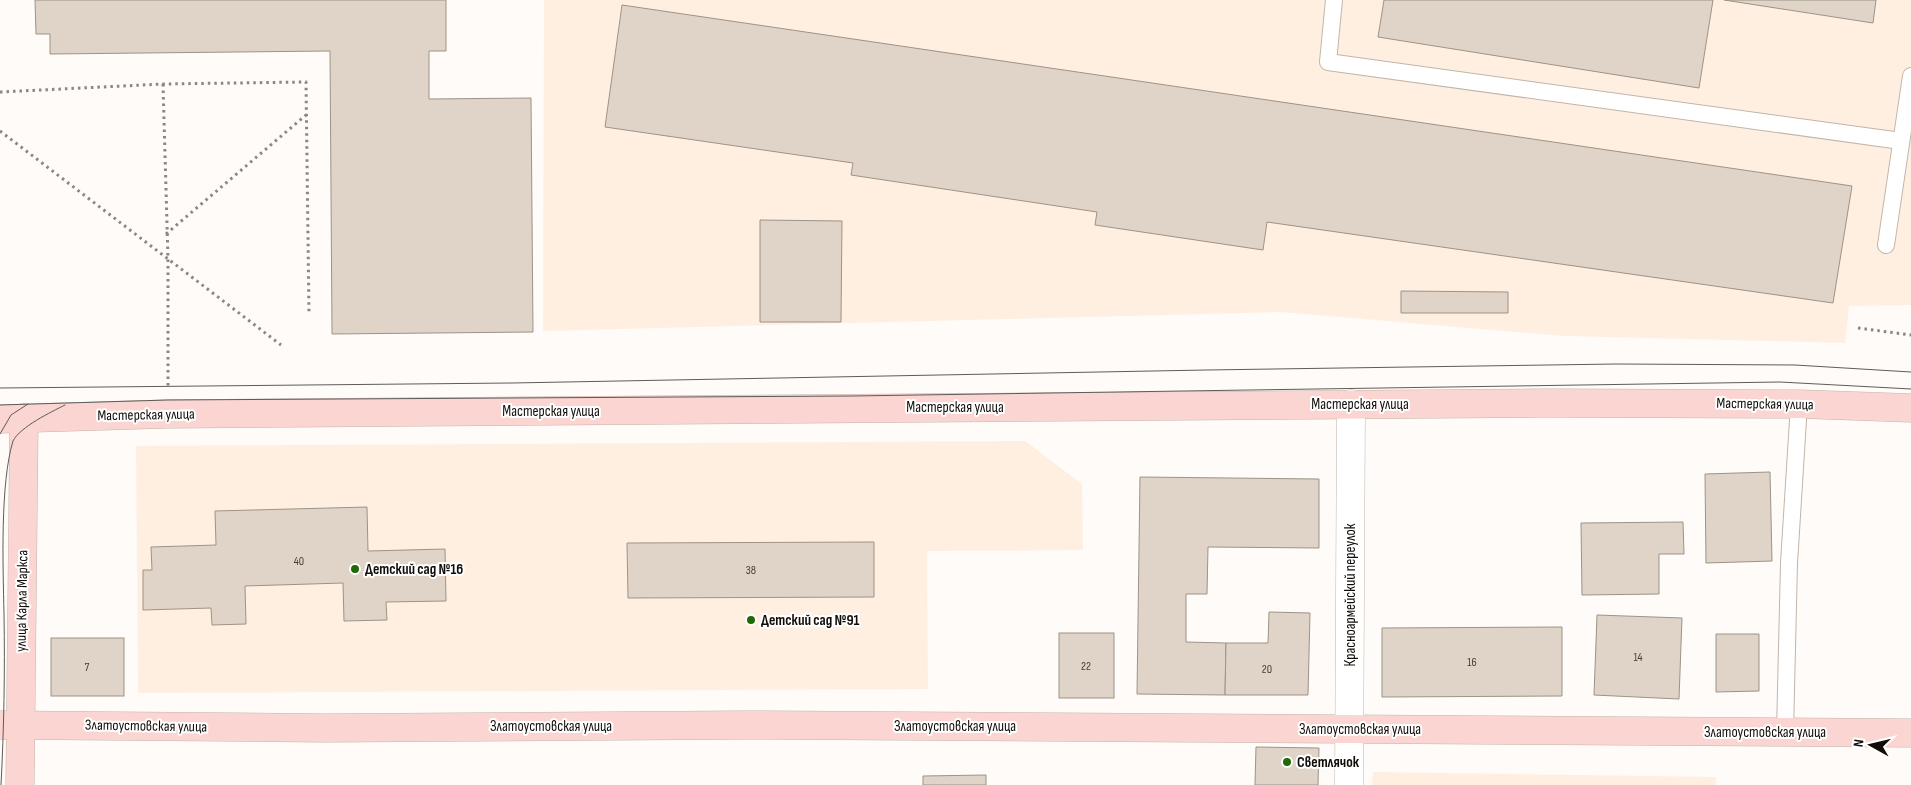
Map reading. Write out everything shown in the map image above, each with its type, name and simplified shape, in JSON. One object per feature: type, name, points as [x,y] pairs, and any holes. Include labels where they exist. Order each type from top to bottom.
[{"type":"main road","name":"Мастерская улица","points":[[12,418],[166,414],[1351,404],[1799,404],[1911,408]]},
{"type":"main road","name":"улица Карла Маркса","points":[[12,418],[11,725],[20,785]]},
{"type":"main road","name":"Златоустовская улица","points":[[11,725],[325,728],[756,725],[1911,733]]},
{"type":"street","name":"Красноармейский переулок","points":[[1348,785],[1350,728],[1351,404]]},
{"type":"lane","points":[[1334,0],[1328,62],[1901,141]]},
{"type":"lane","points":[[1886,244],[1911,76]]},
{"type":"lane","points":[[1785,732],[1789,563],[1799,404]]},
{"type":"path","points":[[0,92],[163,84],[306,82],[309,315]]},
{"type":"path","points":[[163,84],[168,259],[168,400],[166,414]]},
{"type":"path","points":[[166,234],[307,115]]},
{"type":"path","points":[[0,131],[281,345]]},
{"type":"path","points":[[1858,328],[1911,335]]},
{"type":"shaded area","points":[[544,0],[1911,0],[1911,305],[1849,306],[1845,343],[1566,336],[1281,312],[543,331]]},
{"type":"shaded area","points":[[1025,441],[1082,484],[1083,550],[927,551],[928,689],[138,693],[136,446]]},
{"type":"shaded area","points":[[1373,772],[1716,777],[1716,785],[1372,785]]},
{"type":"building","points":[[35,0],[446,0],[446,51],[429,51],[429,99],[531,98],[533,332],[332,334],[330,51],[50,54],[50,34],[36,34]]},
{"type":"building","points":[[1384,0],[1713,0],[1699,88],[1378,37]]},
{"type":"building","points":[[1724,0],[1876,0],[1873,23]]},
{"type":"building","points":[[622,5],[1852,186],[1833,303],[1267,222],[1263,250],[1095,225],[1097,212],[851,175],[853,163],[605,127]]},
{"type":"building","points":[[760,220],[842,221],[841,322],[760,322]]},
{"type":"building","points":[[1401,291],[1508,292],[1508,313],[1401,313]]},
{"type":"building","points":[[1770,472],[1772,561],[1706,563],[1705,474]]},
{"type":"building","points":[[1140,477],[1319,479],[1319,548],[1208,547],[1207,594],[1186,594],[1186,642],[1226,643],[1225,695],[1137,694]]},
{"type":"building","points":[[367,507],[368,551],[445,549],[446,601],[386,602],[387,620],[344,621],[343,583],[245,586],[246,624],[212,625],[211,608],[143,610],[143,570],[152,570],[151,547],[216,545],[215,511]]},
{"type":"building","points":[[1683,522],[1684,554],[1659,554],[1659,594],[1582,595],[1581,523]]},
{"type":"building","points":[[874,542],[874,597],[628,598],[627,543]]},
{"type":"building","points":[[1269,612],[1310,613],[1308,695],[1225,695],[1226,643],[1268,643]]},
{"type":"building","points":[[1597,615],[1682,618],[1679,699],[1594,695]]},
{"type":"building","points":[[1562,627],[1562,696],[1382,697],[1382,628]]},
{"type":"building","points":[[1059,633],[1114,633],[1114,698],[1059,698]]},
{"type":"building","points":[[1716,634],[1759,634],[1759,691],[1716,692]]},
{"type":"building","points":[[51,638],[124,638],[124,696],[51,696]]},
{"type":"building","name":"Светлячок","points":[[1256,747],[1319,748],[1318,785],[1255,785]]},
{"type":"building","points":[[986,775],[986,785],[923,785],[923,776]]},
{"type":"tram line","points":[[0,388],[512,383],[1616,364],[1795,365],[1911,372]]},
{"type":"tram line","points":[[0,405],[168,400],[852,396],[1780,382],[1911,389]]},
{"type":"tram line","points":[[0,434],[11,415],[28,404]]},
{"type":"tram line","points":[[1,785],[4,721],[3,526],[9,459],[13,441],[22,430],[36,420],[65,405]]},
{"type":"place","name":"Детский сад №16","points":[[355,569]]},
{"type":"place","name":"Детский сад №91","points":[[751,620]]},
{"type":"place","name":"Светлячок","points":[[1287,762]]}]
